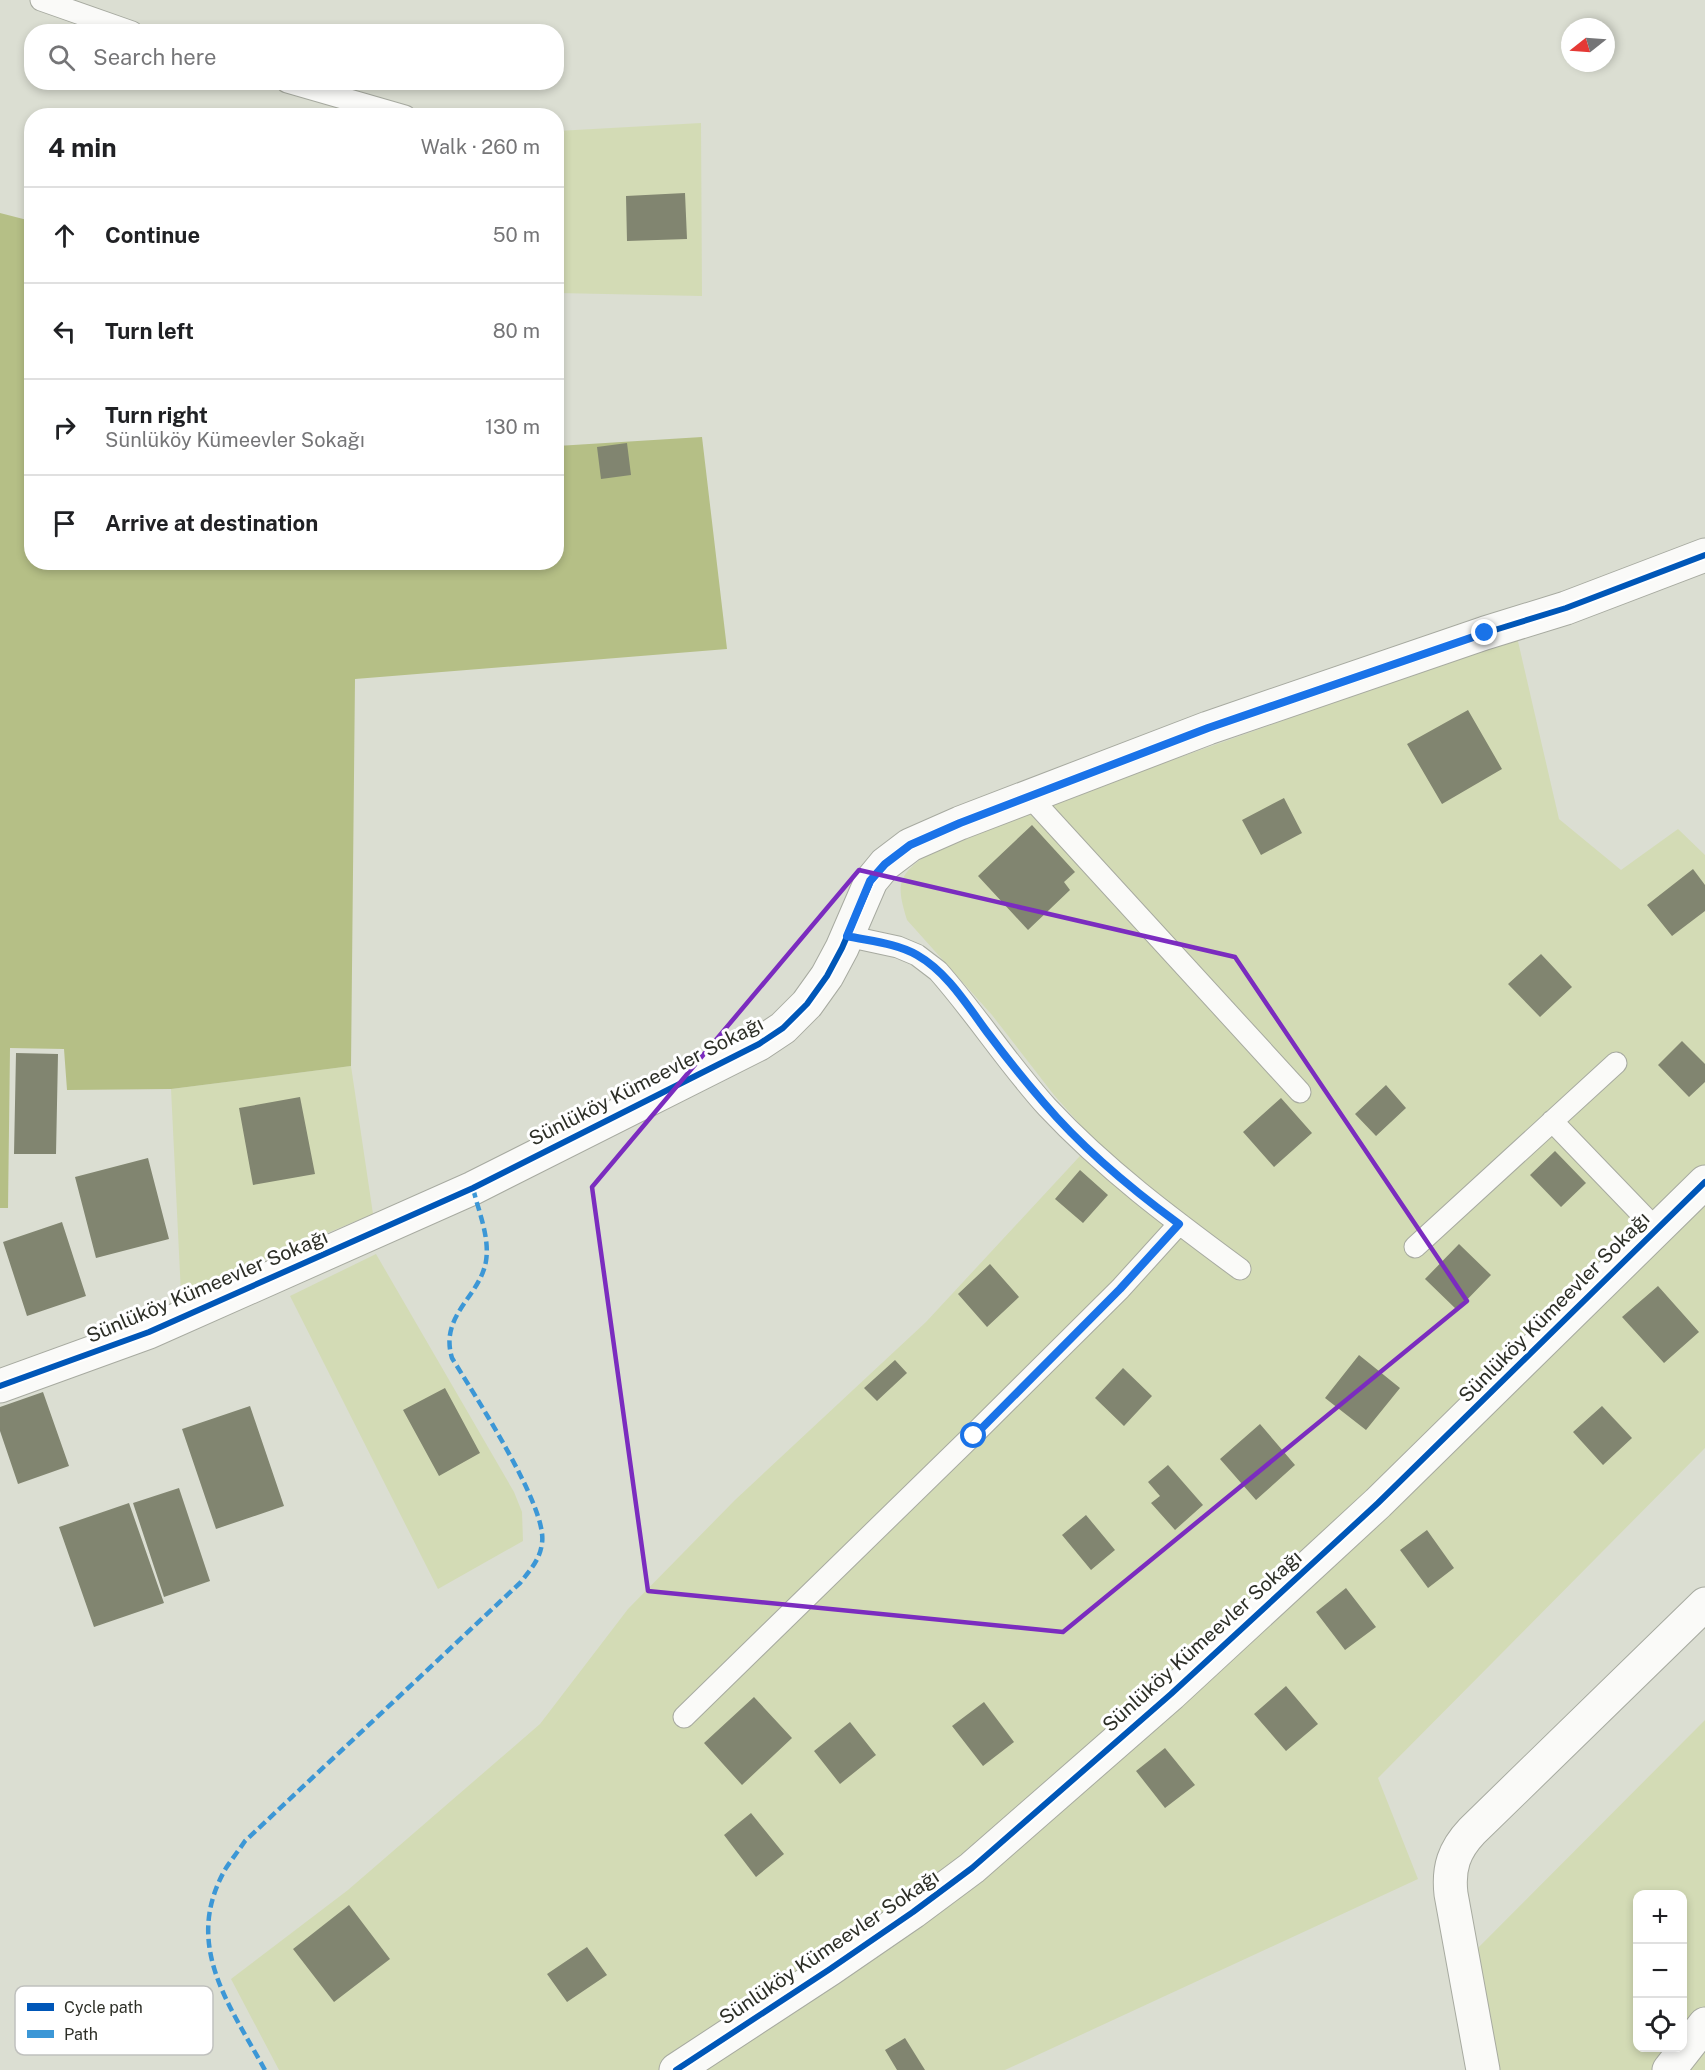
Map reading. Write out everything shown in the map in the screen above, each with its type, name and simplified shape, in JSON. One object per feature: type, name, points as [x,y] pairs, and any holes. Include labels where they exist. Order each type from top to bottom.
[{"type":"street","name":"Sünlüköy Kümeevler Sokağı","points":[[0,1386],[149,1332],[473,1188],[759,1044],[783,1028],[807,1004],[827,976],[870,881],[885,864],[910,845],[1208,728],[1485,633],[1566,608],[1705,555]]},
{"type":"street","name":"Sünlüköy Kümeevler Sokağı","points":[[676,2070],[840,1963],[972,1868],[1171,1694],[1378,1503],[1705,1182]]},
{"type":"street","points":[[1483,2070],[1449,1881],[1454,1855],[1472,1831],[1705,1604]]},
{"type":"street","points":[[1669,2070],[1705,2024]]},
{"type":"lane","points":[[41,0],[109,24]]},
{"type":"lane","points":[[315,90],[377,108]]},
{"type":"lane","points":[[1030,797],[1300,1092]]},
{"type":"lane","points":[[847,936],[898,947],[917,955],[938,971],[961,996],[1045,1105],[1108,1167],[1240,1269]]},
{"type":"lane","points":[[1415,1247],[1616,1063]]},
{"type":"lane","points":[[1552,1121],[1656,1229]]},
{"type":"lane","points":[[684,1718],[974,1436],[1120,1289],[1179,1224]]},
{"type":"highlighted area","points":[[859,870],[1235,957],[1467,1301],[1063,1632],[648,1591],[592,1187]]},
{"type":"green space","points":[[701,123],[702,296],[564,293],[564,131]]},
{"type":"green space","points":[[0,213],[24,219],[24,570],[564,570],[564,446],[702,437],[727,649],[355,679],[351,1066],[171,1089],[67,1090],[64,1049],[10,1048],[8,1208],[0,1208]]},
{"type":"green space","points":[[1517,637],[1559,819],[1621,870],[1678,829],[1705,855],[1705,1448],[1378,1778],[1418,1879],[1005,2070],[279,2070],[231,1979],[348,1890],[540,1724],[628,1609],[735,1500],[926,1322],[1093,1139],[1054,1095],[992,1015],[907,920],[901,884],[915,863],[925,856],[1060,800]]},
{"type":"green space","points":[[351,1066],[373,1214],[181,1294],[171,1089]]},
{"type":"green space","points":[[376,1254],[514,1492],[522,1512],[523,1541],[438,1589],[290,1296]]},
{"type":"green space","points":[[1705,1720],[1705,2070],[1492,2070],[1464,1962]]},
{"type":"building","points":[[685,193],[687,239],[627,241],[626,196]]},
{"type":"building","points":[[627,443],[631,475],[601,479],[597,447]]},
{"type":"building","points":[[1468,710],[1502,769],[1442,804],[1407,744]]},
{"type":"building","points":[[1284,798],[1302,833],[1261,855],[1242,820]]},
{"type":"building","points":[[1032,825],[1075,872],[1064,882],[1070,890],[1028,930],[978,876]]},
{"type":"building","points":[[1693,869],[1705,885],[1705,911],[1672,936],[1647,905]]},
{"type":"building","points":[[1541,954],[1572,987],[1540,1017],[1508,984]]},
{"type":"building","points":[[1682,1041],[1705,1064],[1705,1082],[1689,1097],[1658,1065]]},
{"type":"building","points":[[16,1053],[58,1054],[56,1154],[14,1154]]},
{"type":"building","points":[[1386,1085],[1406,1108],[1376,1136],[1355,1114]]},
{"type":"building","points":[[300,1097],[315,1174],[253,1185],[239,1108]]},
{"type":"building","points":[[1281,1098],[1312,1133],[1274,1167],[1243,1132]]},
{"type":"building","points":[[1555,1151],[1586,1183],[1561,1207],[1530,1175]]},
{"type":"building","points":[[148,1158],[169,1239],[96,1258],[75,1177]]},
{"type":"building","points":[[1080,1170],[1108,1195],[1083,1223],[1055,1199]]},
{"type":"building","points":[[62,1222],[86,1296],[27,1316],[3,1242]]},
{"type":"building","points":[[1459,1244],[1491,1275],[1457,1310],[1425,1279]]},
{"type":"building","points":[[990,1264],[1019,1297],[987,1327],[958,1294]]},
{"type":"building","points":[[1658,1286],[1699,1332],[1664,1363],[1622,1317]]},
{"type":"building","points":[[1359,1355],[1400,1388],[1366,1430],[1325,1398]]},
{"type":"building","points":[[895,1360],[907,1373],[877,1401],[864,1388]]},
{"type":"building","points":[[1123,1368],[1152,1396],[1124,1426],[1095,1398]]},
{"type":"building","points":[[445,1388],[480,1453],[439,1476],[403,1410]]},
{"type":"building","points":[[43,1392],[69,1466],[18,1484],[0,1431],[0,1407]]},
{"type":"building","points":[[250,1406],[284,1506],[216,1529],[182,1429]]},
{"type":"building","points":[[1602,1406],[1632,1438],[1603,1465],[1573,1432]]},
{"type":"building","points":[[1260,1424],[1295,1465],[1256,1500],[1220,1459]]},
{"type":"building","points":[[1168,1465],[1203,1505],[1175,1530],[1151,1503],[1160,1496],[1148,1482]]},
{"type":"building","points":[[179,1488],[210,1581],[164,1597],[133,1503]]},
{"type":"building","points":[[129,1503],[164,1603],[94,1627],[59,1527]]},
{"type":"building","points":[[1086,1515],[1115,1550],[1091,1570],[1062,1535]]},
{"type":"building","points":[[1427,1530],[1454,1568],[1428,1588],[1400,1550]]},
{"type":"building","points":[[1346,1588],[1376,1627],[1345,1650],[1316,1612]]},
{"type":"building","points":[[1286,1686],[1318,1724],[1286,1751],[1254,1714]]},
{"type":"building","points":[[754,1697],[792,1738],[742,1785],[704,1743]]},
{"type":"building","points":[[984,1702],[1014,1742],[983,1766],[952,1726]]},
{"type":"building","points":[[850,1722],[876,1755],[840,1784],[814,1751]]},
{"type":"building","points":[[1165,1748],[1195,1785],[1165,1808],[1136,1771]]},
{"type":"building","points":[[751,1813],[784,1854],[756,1877],[724,1835]]},
{"type":"building","points":[[349,1905],[390,1959],[334,2002],[293,1949]]},
{"type":"building","points":[[587,1947],[607,1975],[567,2002],[547,1974]]},
{"type":"building","points":[[905,2038],[925,2070],[897,2070],[885,2050]]},
{"type":"marked path","points":[[265,2070],[225,1997],[210,1948],[208,1922],[214,1896],[226,1868],[245,1841],[520,1583],[534,1564],[541,1549],[541,1526],[522,1478],[452,1358],[449,1343],[455,1318],[482,1274],[486,1261],[485,1233],[473,1188]]},
{"type":"cycle path","points":[[0,1386],[149,1332],[473,1188],[759,1044],[783,1028],[807,1004],[827,976],[842,948],[871,881],[885,864],[910,845],[960,823],[1208,728],[1485,633],[1566,608],[1705,555]]},
{"type":"cycle path","points":[[676,2070],[830,1969],[972,1868],[1171,1694],[1378,1503],[1705,1182]]},
{"type":"route","points":[[974,1436],[1120,1289],[1179,1224],[1108,1167],[1045,1105],[961,996],[938,971],[917,955],[898,947],[847,936],[870,881],[885,864],[910,845],[960,823],[1208,728],[1485,633]]}]
